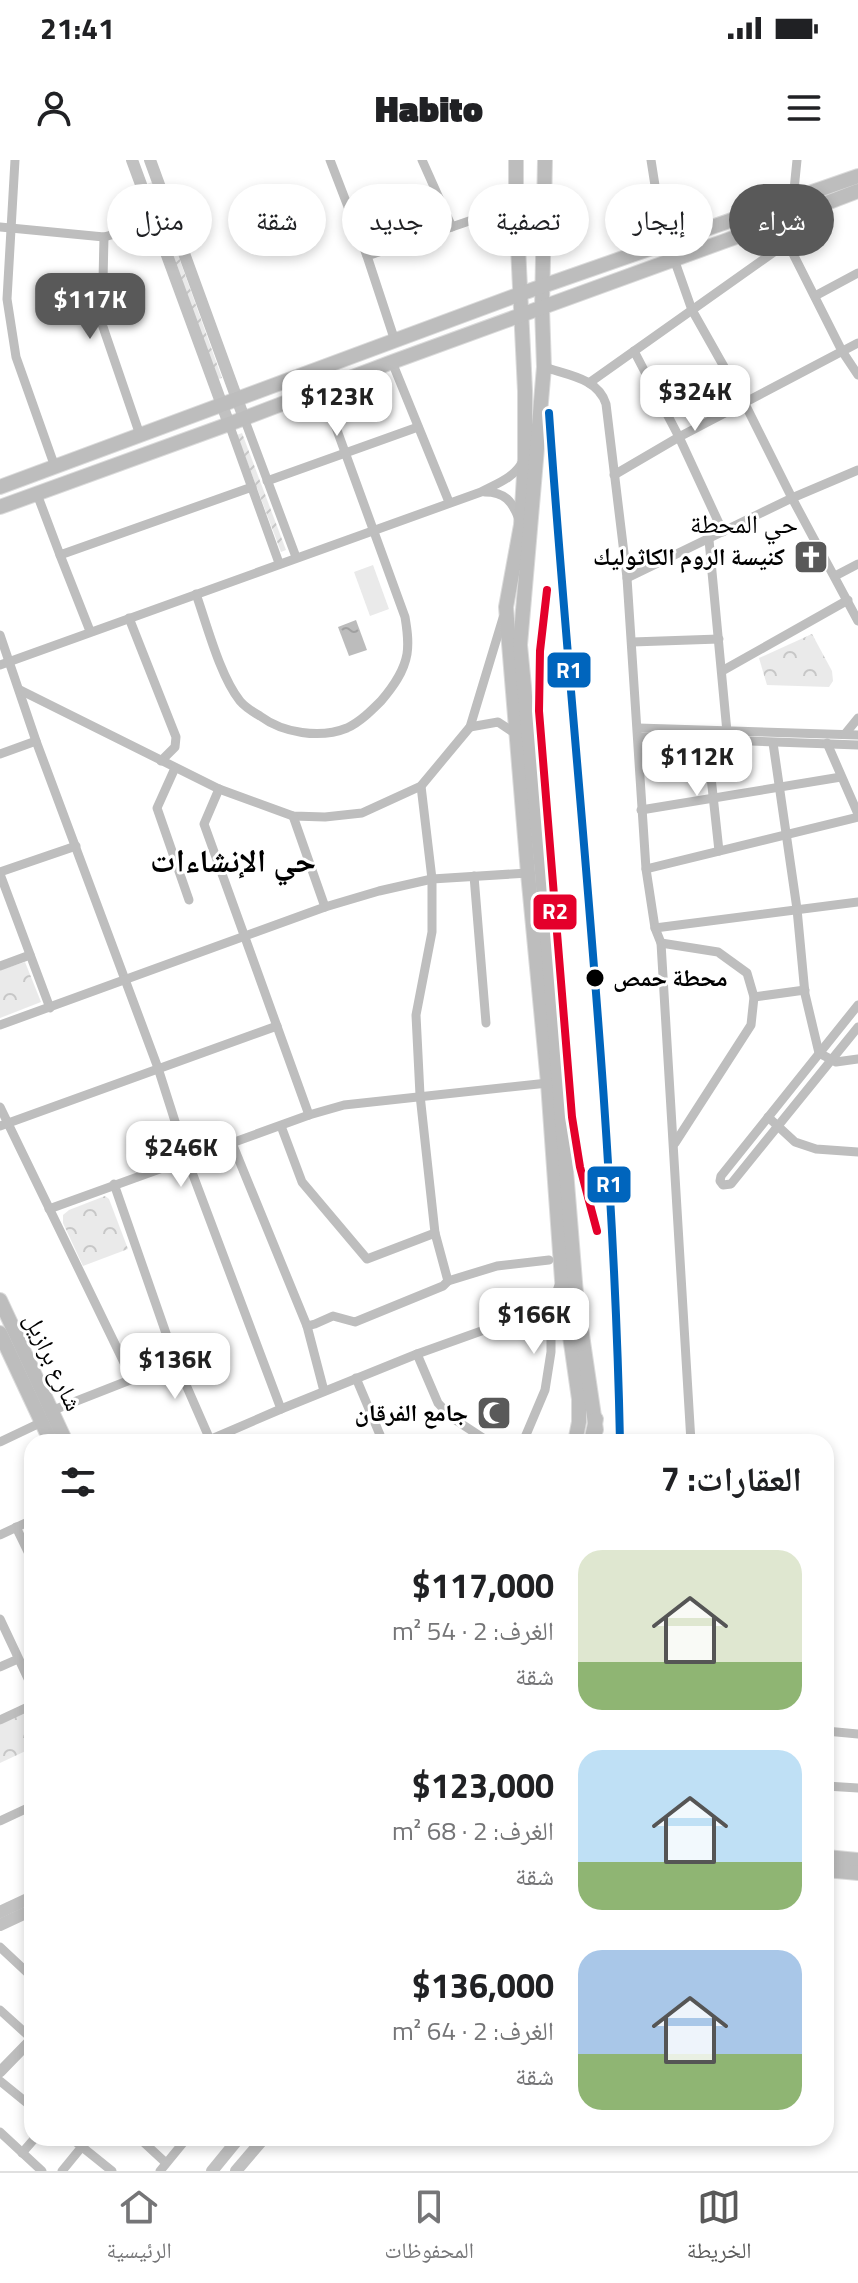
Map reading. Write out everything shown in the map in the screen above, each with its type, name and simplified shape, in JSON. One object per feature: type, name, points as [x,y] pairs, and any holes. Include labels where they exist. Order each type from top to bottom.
[{"type":"main road","points":[[132,160],[140,184]]},
{"type":"main road","points":[[150,160],[236,421]]},
{"type":"main road","points":[[516,160],[516,184]]},
{"type":"main road","points":[[545,160],[544,367],[520,645],[575,1279],[596,1419],[595,1434]]},
{"type":"main road","points":[[834,185],[858,176]]},
{"type":"main road","points":[[834,200],[858,191]]},
{"type":"main road","points":[[0,507],[729,239]]},
{"type":"main road","points":[[168,256],[230,403]]},
{"type":"main road","points":[[518,256],[525,459],[521,525],[506,607],[562,1280],[579,1399],[577,1434]]},
{"type":"main road","points":[[0,487],[627,256]]},
{"type":"main road","name":"شارع برازيل","points":[[0,1300],[47,1416],[50,1434]]},
{"type":"main road","name":"شارع برازيل","points":[[0,1333],[60,1434]]},
{"type":"main road","points":[[834,1858],[858,1860]]},
{"type":"main road","points":[[834,1871],[858,1873]]},
{"type":"main road","points":[[0,1912],[24,1901]]},
{"type":"main road","points":[[0,1925],[24,1914]]},
{"type":"main road","points":[[212,2171],[232,2146]]},
{"type":"main road","points":[[236,2171],[257,2146]]},
{"type":"street","points":[[15,160],[5,228],[7,299],[16,357],[55,467]]},
{"type":"street","points":[[330,160],[342,191]]},
{"type":"street","points":[[422,160],[433,184]]},
{"type":"street","points":[[651,160],[655,184]]},
{"type":"street","points":[[795,184],[797,160]]},
{"type":"street","points":[[452,227],[468,222]]},
{"type":"street","points":[[5,228],[107,236]]},
{"type":"street","points":[[104,237],[102,324],[140,435]]},
{"type":"street","points":[[367,256],[395,341]]},
{"type":"street","points":[[589,383],[768,256]]},
{"type":"street","points":[[795,256],[843,352],[858,375]]},
{"type":"street","points":[[674,259],[692,310],[745,404],[858,621]]},
{"type":"street","points":[[815,296],[858,273]]},
{"type":"street","points":[[614,475],[679,437],[858,344]]},
{"type":"street","points":[[634,351],[679,437],[723,532]]},
{"type":"street","points":[[392,362],[449,502]]},
{"type":"street","points":[[544,367],[589,383],[603,396],[606,404],[627,578],[646,869],[655,928],[661,943],[691,1434]]},
{"type":"street","points":[[196,594],[227,679],[241,703],[268,723],[286,730],[329,732],[347,728],[362,718],[391,689],[402,672],[407,654],[405,617],[322,389]]},
{"type":"street","points":[[236,421],[267,481],[296,557]]},
{"type":"street","points":[[236,421],[252,487],[279,563]]},
{"type":"street","points":[[267,481],[418,427]]},
{"type":"street","points":[[5,663],[481,492],[518,471],[525,459]]},
{"type":"street","points":[[627,578],[792,498],[858,470]]},
{"type":"street","points":[[60,555],[252,487]]},
{"type":"street","points":[[481,492],[505,496],[514,504],[521,525]]},
{"type":"street","points":[[37,494],[90,631]]},
{"type":"street","points":[[709,540],[727,732]]},
{"type":"street","points":[[835,576],[858,564]]},
{"type":"street","points":[[722,671],[848,600]]},
{"type":"street","points":[[20,690],[219,789],[293,816],[362,813],[421,786],[470,727],[506,607]]},
{"type":"street","points":[[129,618],[176,737],[175,747],[161,761]]},
{"type":"street","points":[[0,635],[5,663],[20,690],[36,741],[158,1068],[187,1159],[281,1409]]},
{"type":"street","points":[[632,642],[719,639]]},
{"type":"street","points":[[845,734],[858,718]]},
{"type":"street","points":[[470,727],[498,722],[516,734]]},
{"type":"street","points":[[638,732],[858,735]]},
{"type":"street","points":[[638,732],[707,740],[858,745]]},
{"type":"street","points":[[707,740],[719,851]]},
{"type":"street","points":[[0,754],[36,741]]},
{"type":"street","points":[[773,743],[797,909],[805,990],[819,1053],[836,1062],[858,1059]]},
{"type":"street","points":[[646,869],[787,836],[858,815],[827,743]]},
{"type":"street","points":[[175,768],[157,808],[189,900]]},
{"type":"street","points":[[641,810],[841,777]]},
{"type":"street","points":[[421,786],[432,879],[432,932],[416,1015],[420,1095],[435,1233],[448,1281]]},
{"type":"street","points":[[219,789],[204,824],[309,1115]]},
{"type":"street","points":[[293,816],[325,907]]},
{"type":"street","points":[[50,1008],[0,873],[76,846]]},
{"type":"street","points":[[0,1025],[325,907],[379,891],[432,879],[528,873]]},
{"type":"street","points":[[474,876],[486,1023]]},
{"type":"street","points":[[655,928],[858,902]]},
{"type":"street","points":[[661,943],[718,952],[747,973],[754,997],[751,1025],[675,1143]]},
{"type":"street","points":[[0,966],[30,955]]},
{"type":"street","points":[[754,997],[805,990]]},
{"type":"street","points":[[858,1005],[721,1176],[723,1185],[731,1184],[858,1027]]},
{"type":"street","points":[[4,1125],[277,1026]]},
{"type":"street","points":[[49,1209],[344,1105],[548,1083]]},
{"type":"street","points":[[0,1107],[4,1125],[132,1379]]},
{"type":"street","points":[[768,1117],[795,1142],[858,1152]]},
{"type":"street","points":[[281,1126],[302,1182],[367,1259],[435,1233]]},
{"type":"street","points":[[232,1143],[307,1326],[324,1391]]},
{"type":"street","points":[[114,1184],[176,1362],[206,1434]]},
{"type":"street","points":[[307,1326],[333,1316],[355,1322],[435,1290],[448,1281],[497,1266],[549,1260]]},
{"type":"street","points":[[526,1434],[545,1390],[551,1352],[551,1306],[562,1280]]},
{"type":"street","points":[[225,1434],[417,1354],[551,1306]]},
{"type":"street","points":[[417,1354],[438,1403],[451,1417],[477,1434]]},
{"type":"street","points":[[0,1442],[47,1416],[176,1362]]},
{"type":"street","points":[[356,1378],[379,1434]]},
{"type":"street","points":[[0,1535],[24,1524]]},
{"type":"street","points":[[16,1527],[24,1544]]},
{"type":"street","points":[[0,1619],[24,1671]]},
{"type":"street","points":[[0,1667],[18,1659]]},
{"type":"street","points":[[0,1720],[24,1709]]},
{"type":"street","points":[[834,1732],[858,1734]]},
{"type":"street","points":[[834,1786],[858,1788]]},
{"type":"street","points":[[0,1821],[24,1810]]},
{"type":"street","points":[[0,1947],[24,1970]]},
{"type":"street","points":[[0,2010],[24,2032]]},
{"type":"street","points":[[0,2072],[24,2047]]},
{"type":"street","points":[[0,2081],[24,2100]]},
{"type":"street","points":[[0,2132],[42,2171]]},
{"type":"street","points":[[22,2153],[28,2146]]},
{"type":"street","points":[[62,2171],[82,2146]]},
{"type":"street","points":[[89,2146],[112,2171]]},
{"type":"street","points":[[146,2146],[163,2167],[180,2146]]},
{"type":"green space","points":[[173,256],[178,256],[222,378],[217,379]]},
{"type":"green space","points":[[242,433],[286,550],[281,552],[237,435]]},
{"type":"green space","points":[[373,565],[389,609],[370,616],[354,572]]},
{"type":"green space","points":[[812,634],[832,671],[833,681],[829,687],[767,685],[759,658]]},
{"type":"green space","points":[[25,962],[41,1002],[0,1018],[0,970]]},
{"type":"green space","points":[[105,1196],[109,1199],[128,1249],[83,1266],[63,1223],[63,1215]]},
{"type":"green space","points":[[24,1712],[24,1752],[0,1763],[0,1724]]},
{"type":"water","points":[[356,620],[367,650],[349,656],[338,627]]},
{"type":"transit line","name":"R1","points":[[549,413],[601,1056],[620,1434]]},
{"type":"transit line","name":"R2","points":[[547,590],[540,651],[539,711],[572,1117],[580,1167],[597,1231]]},
{"type":"place","name":"كنيسة الروم الكاثوليك","points":[[811,557]]},
{"type":"place","name":"محطة حمص","points":[[595,978]]},
{"type":"place","name":"جامع الفرقان","points":[[494,1413]]},
{"type":"district","name":"حي المحطة","points":[[744,524]]},
{"type":"district","name":"حي الإنشاءات","points":[[233,861]]}]
